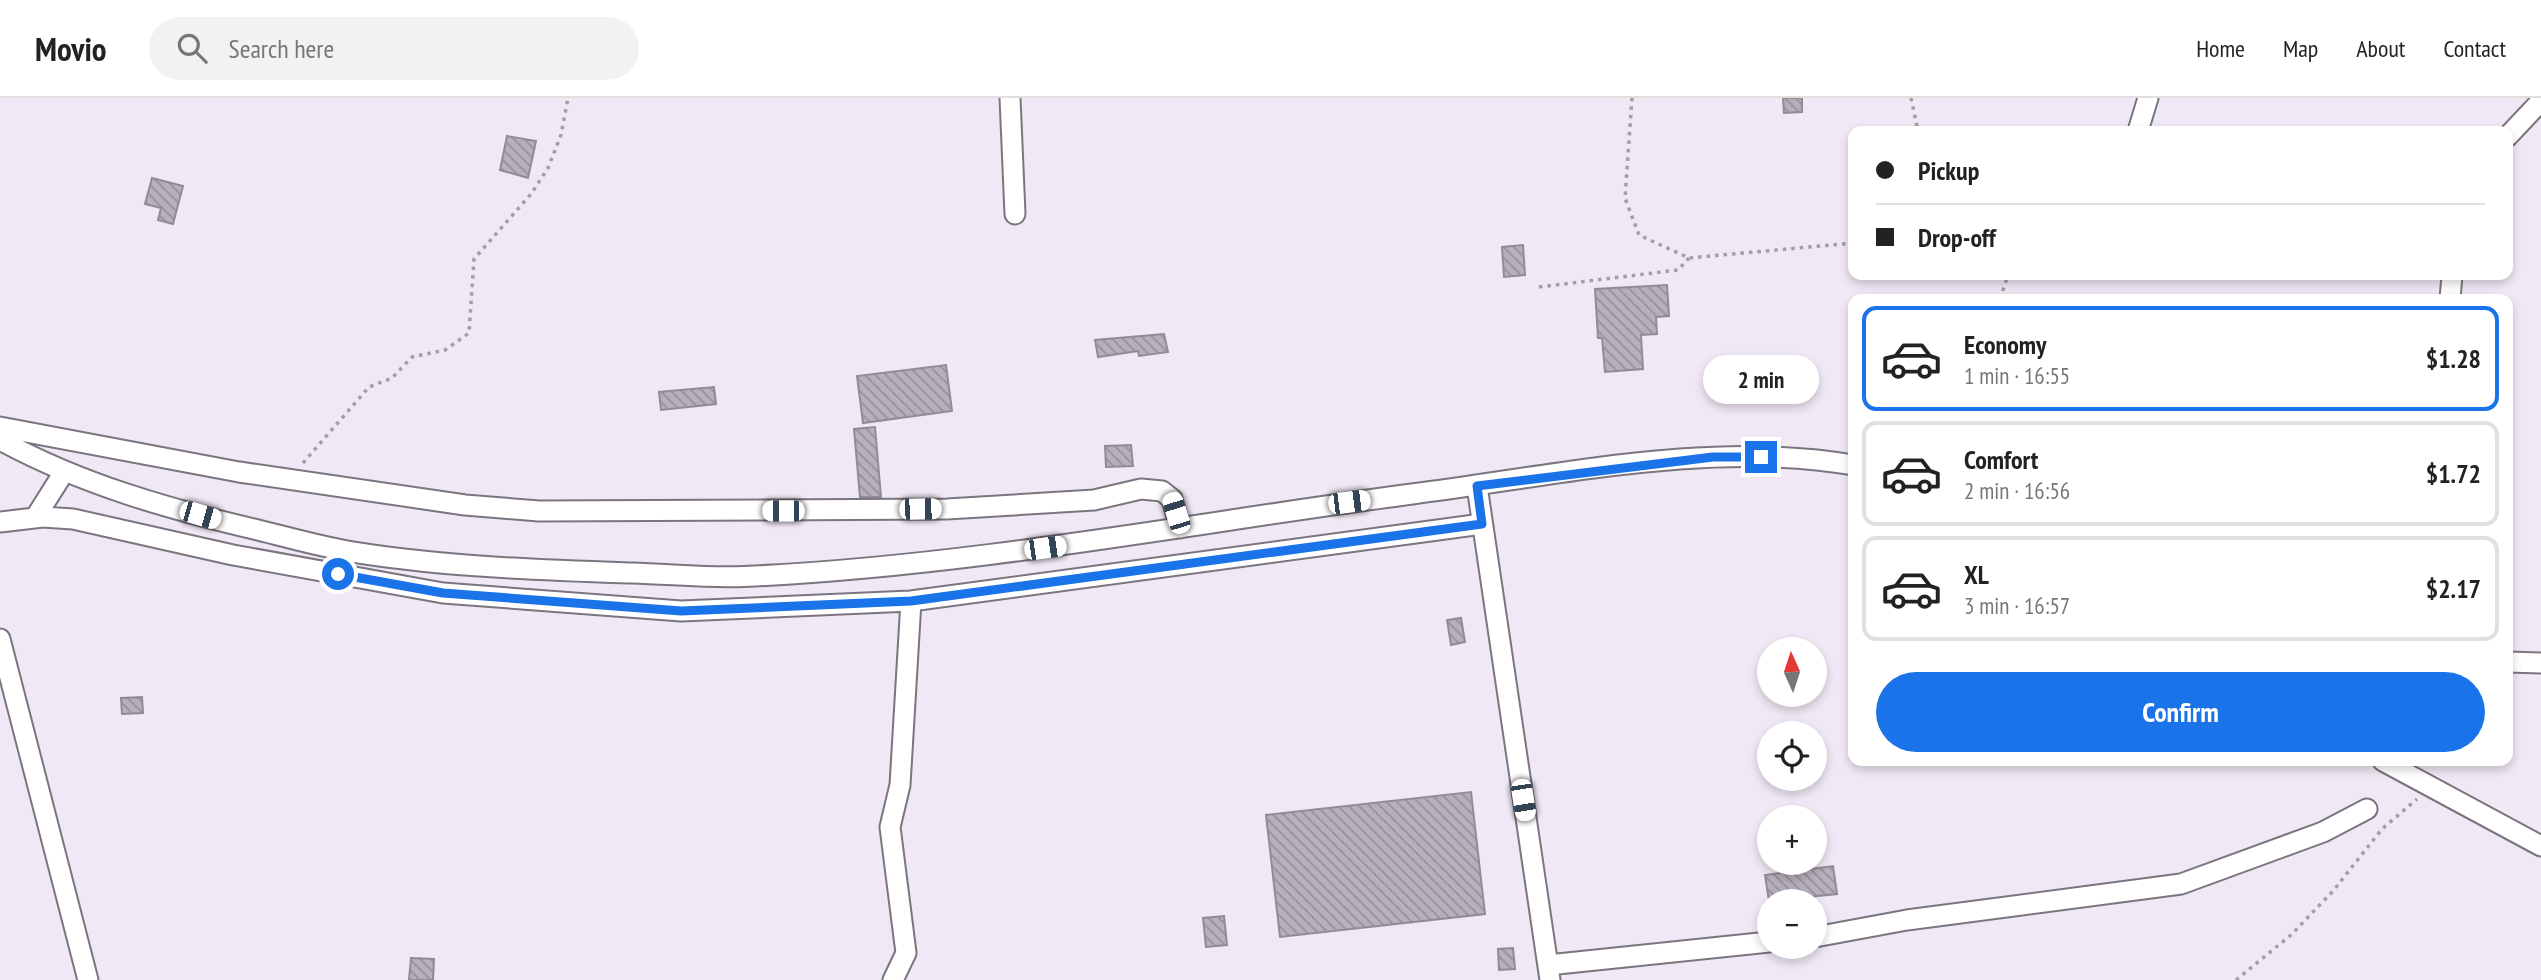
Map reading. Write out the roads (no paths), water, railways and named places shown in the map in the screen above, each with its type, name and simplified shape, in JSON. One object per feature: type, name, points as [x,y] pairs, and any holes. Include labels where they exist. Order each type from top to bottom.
[{"type":"street","points":[[1010,98],[1015,214]]},
{"type":"street","points":[[2140,126],[2148,98]]},
{"type":"street","points":[[2513,131],[2541,101]]},
{"type":"street","points":[[0,427],[392,497],[539,511],[947,509],[1094,500],[1141,489],[1163,491],[1172,499],[1180,528]]},
{"type":"street","points":[[0,440],[64,472],[222,522],[358,553],[532,570],[752,577],[974,558],[1246,516],[1713,457],[1810,457],[1848,464]]},
{"type":"street","points":[[35,518],[64,472]]},
{"type":"street","points":[[1477,486],[1549,973],[1757,944]]},
{"type":"street","points":[[0,522],[35,518],[72,519],[233,555],[443,593],[681,611],[911,601],[1482,524]]},
{"type":"street","points":[[909,980],[891,827],[900,785],[911,601]]},
{"type":"street","points":[[0,639],[88,980]]},
{"type":"street","points":[[2513,662],[2541,663]]},
{"type":"street","points":[[2392,766],[2541,846]]},
{"type":"street","points":[[1827,935],[1908,920],[2181,884],[2323,832],[2367,808]]},
{"type":"street","points":[[892,980],[906,953]]}]
